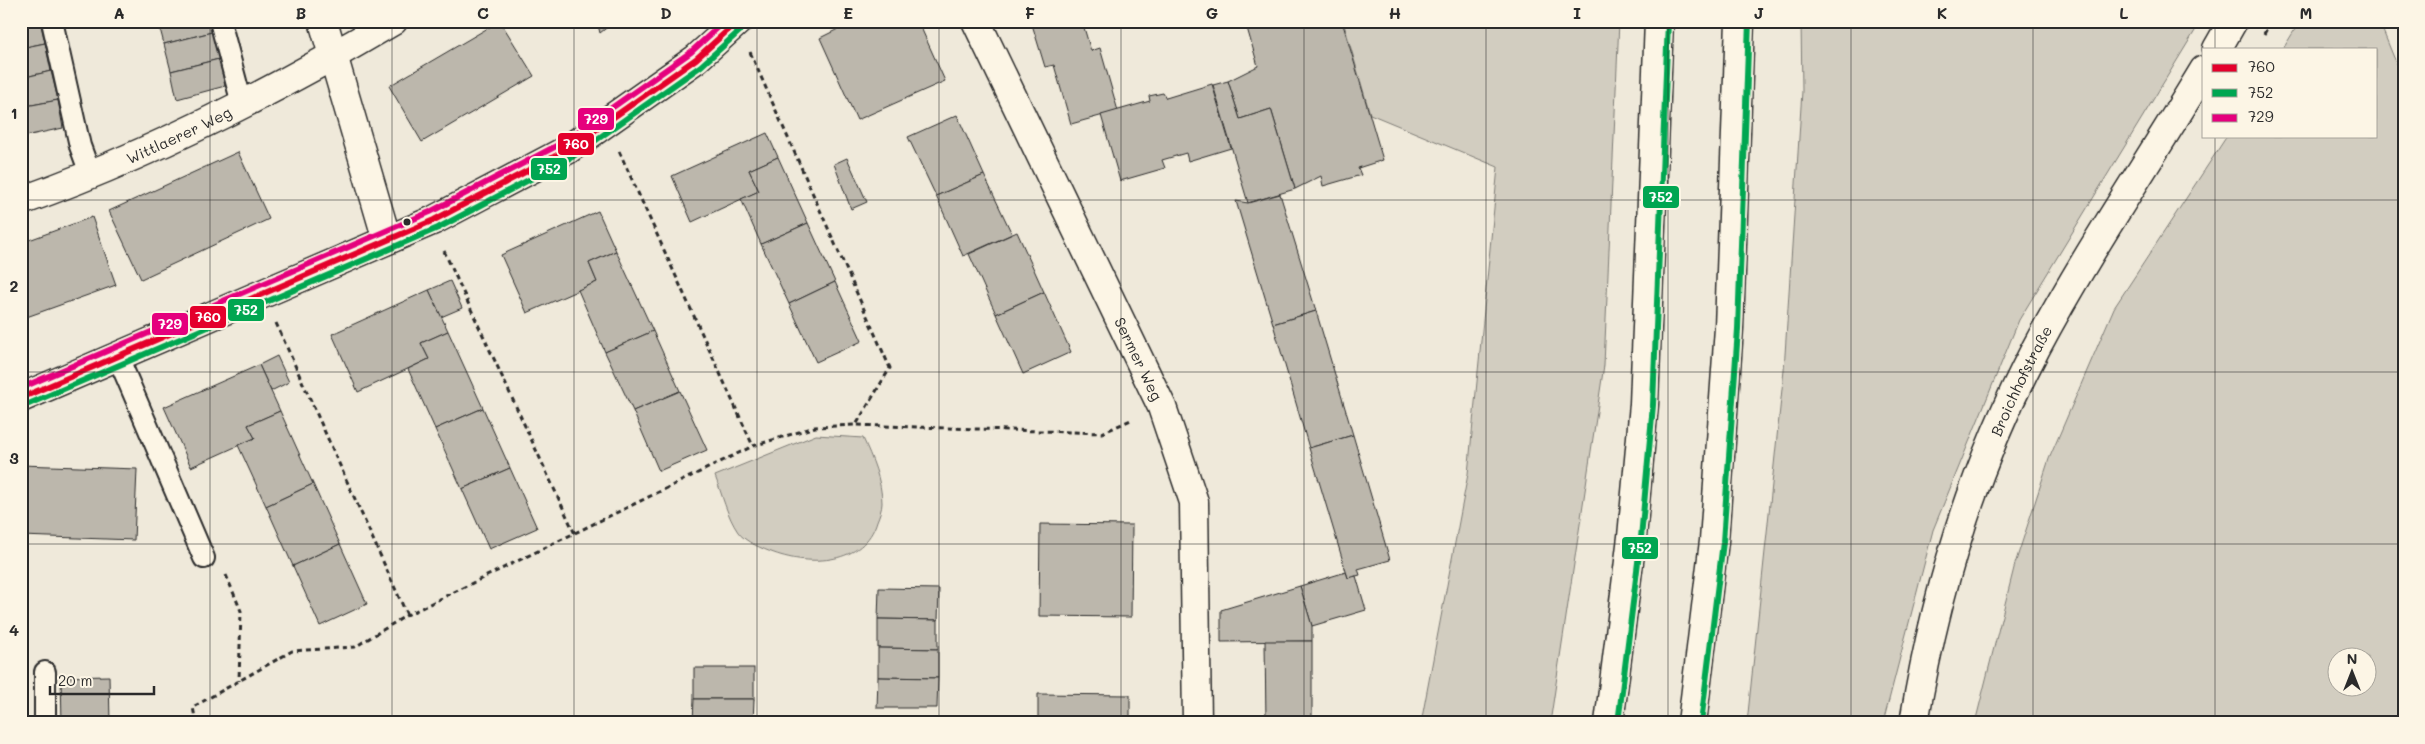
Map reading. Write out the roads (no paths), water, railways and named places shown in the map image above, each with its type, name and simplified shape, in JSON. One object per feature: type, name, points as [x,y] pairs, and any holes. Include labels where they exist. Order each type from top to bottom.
[{"type":"main road","points":[[323,21],[387,240]]},
{"type":"main road","name":"Wittlaerer Weg","points":[[21,201],[91,176],[242,104],[332,57],[393,21]]},
{"type":"main road","name":"Sermer Weg","points":[[976,21],[1162,407],[1194,502],[1197,723]]},
{"type":"main road","points":[[1609,723],[1632,537],[1644,404],[1659,21]]},
{"type":"main road","points":[[1692,723],[1714,542],[1729,338],[1740,21]]},
{"type":"main road","points":[[2217,48],[2233,21]]},
{"type":"main road","points":[[21,398],[117,355],[264,295],[430,221],[567,150],[696,59],[738,22]]},
{"type":"main road","name":"Broichhofstraße","points":[[1914,723],[1920,685],[1947,574],[1981,468],[2041,340],[2099,238],[2202,73]]},
{"type":"lane","points":[[52,21],[80,146],[91,176]]},
{"type":"lane","points":[[220,21],[242,104]]},
{"type":"lane","points":[[117,355],[204,558]]},
{"type":"lane","points":[[44,672],[45,723]]}]
